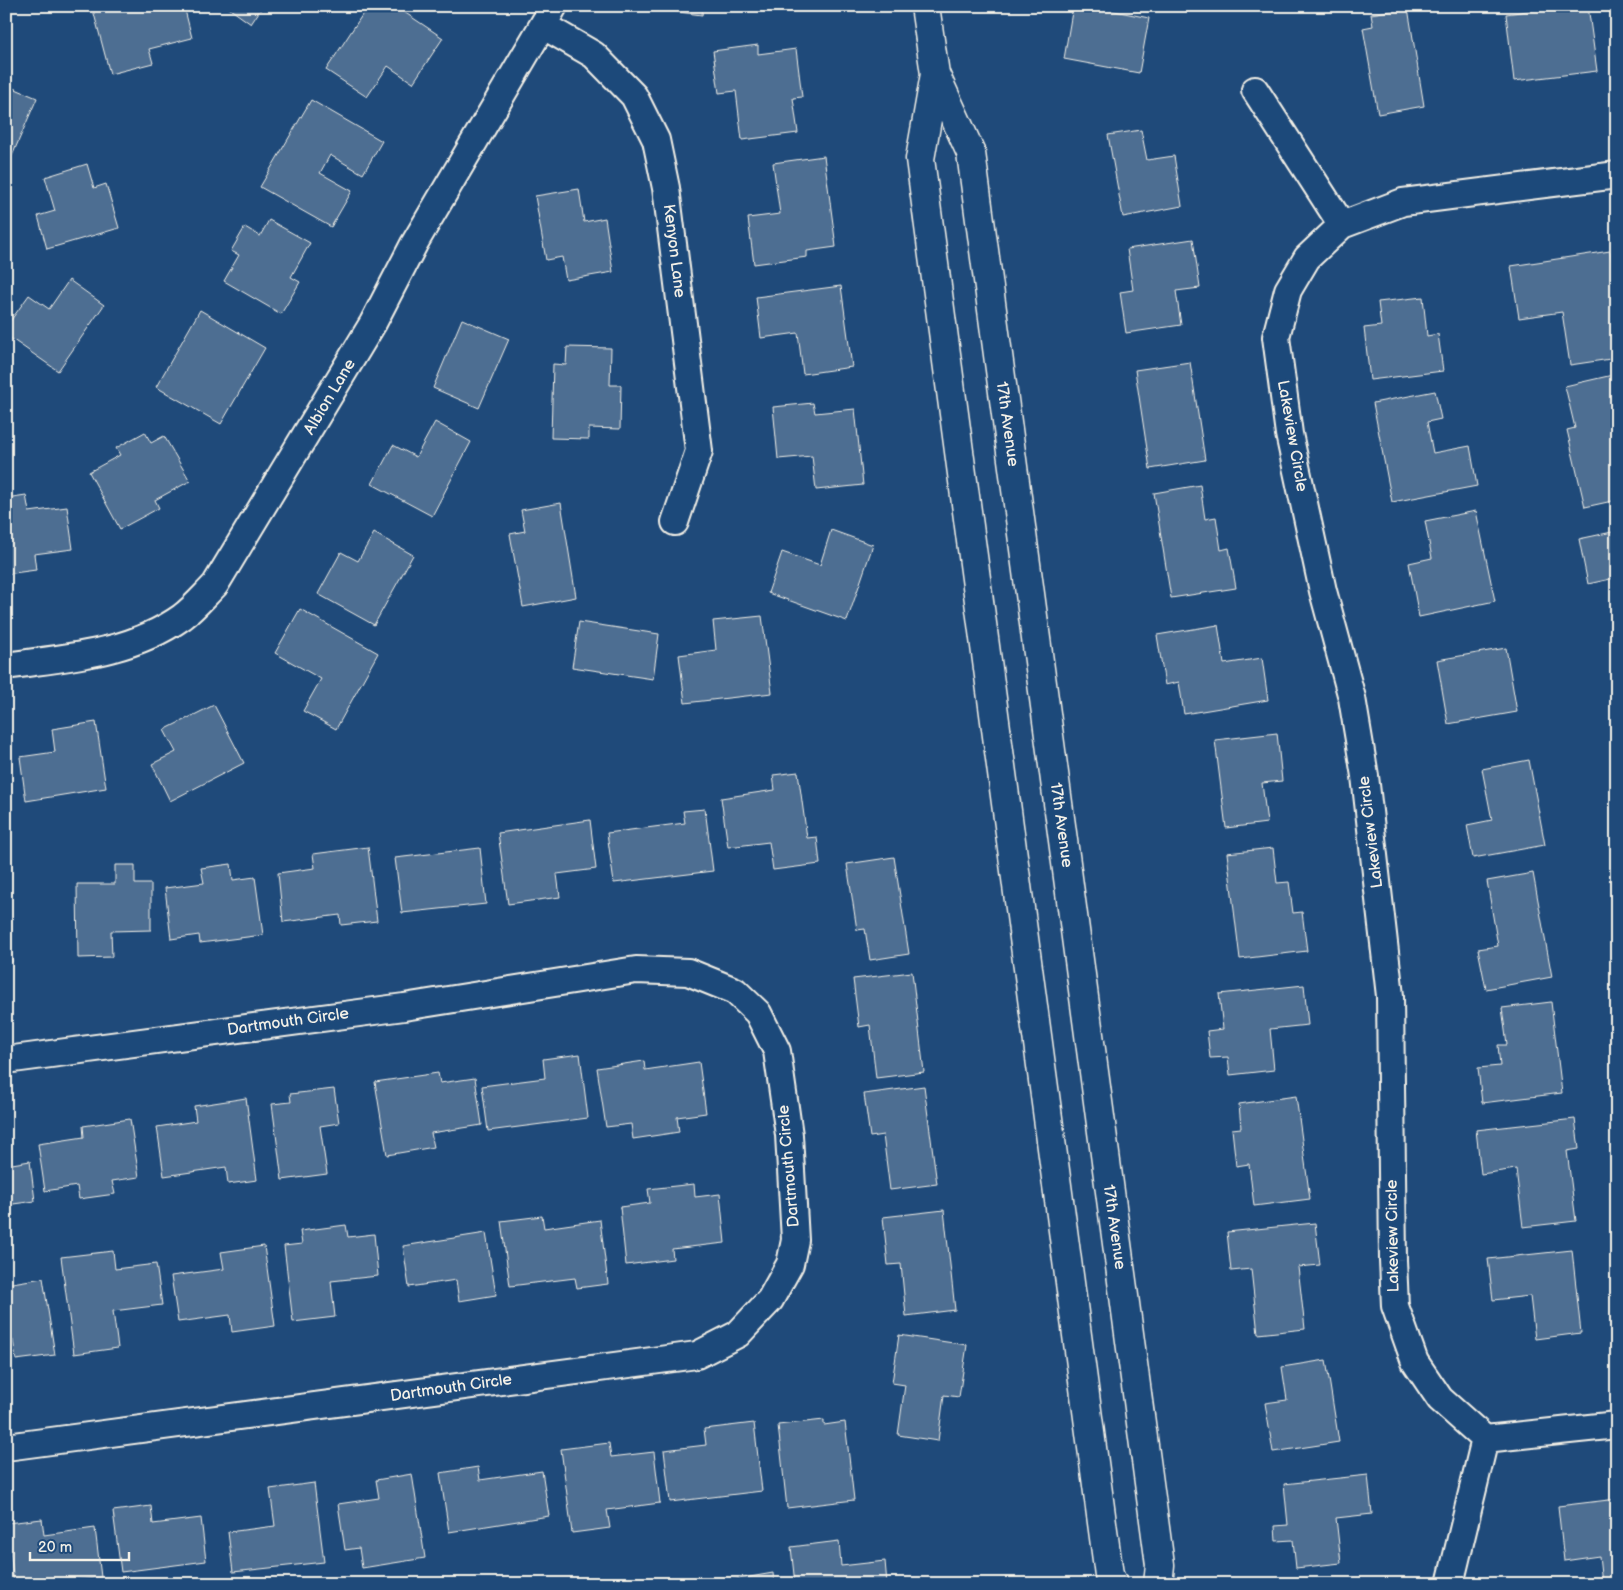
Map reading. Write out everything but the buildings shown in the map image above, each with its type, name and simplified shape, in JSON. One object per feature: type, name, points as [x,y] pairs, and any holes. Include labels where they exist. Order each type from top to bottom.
[{"type":"main road","name":"17th Avenue","points":[[925,6],[935,74],[971,153],[1160,1566],[1158,1584]]},
{"type":"main road","name":"17th Avenue","points":[[935,74],[920,159],[1109,1575],[1113,1584]]},
{"type":"street","name":"Kenyon Lane","points":[[549,16],[594,55],[634,96],[656,140],[666,188],[699,451],[675,522]]},
{"type":"street","name":"Albion Lane","points":[[6,666],[99,652],[142,640],[182,617],[215,585],[368,332],[414,244],[549,16]]},
{"type":"street","points":[[1255,90],[1342,225]]},
{"type":"street","name":"Lakeview Circle","points":[[1485,1439],[1440,1399],[1415,1362],[1395,1306],[1390,996],[1365,776],[1352,698],[1323,591],[1289,434],[1276,337],[1288,290],[1307,258],[1342,225],[1403,202],[1617,175]]},
{"type":"street","name":"Dartmouth Circle","points":[[6,1060],[404,1006],[636,970],[688,972],[735,991],[758,1013],[777,1051],[789,1135],[795,1240],[790,1264],[770,1300],[738,1334],[697,1355],[6,1447]]},
{"type":"street","points":[[1450,1584],[1485,1439],[1617,1424]]}]
